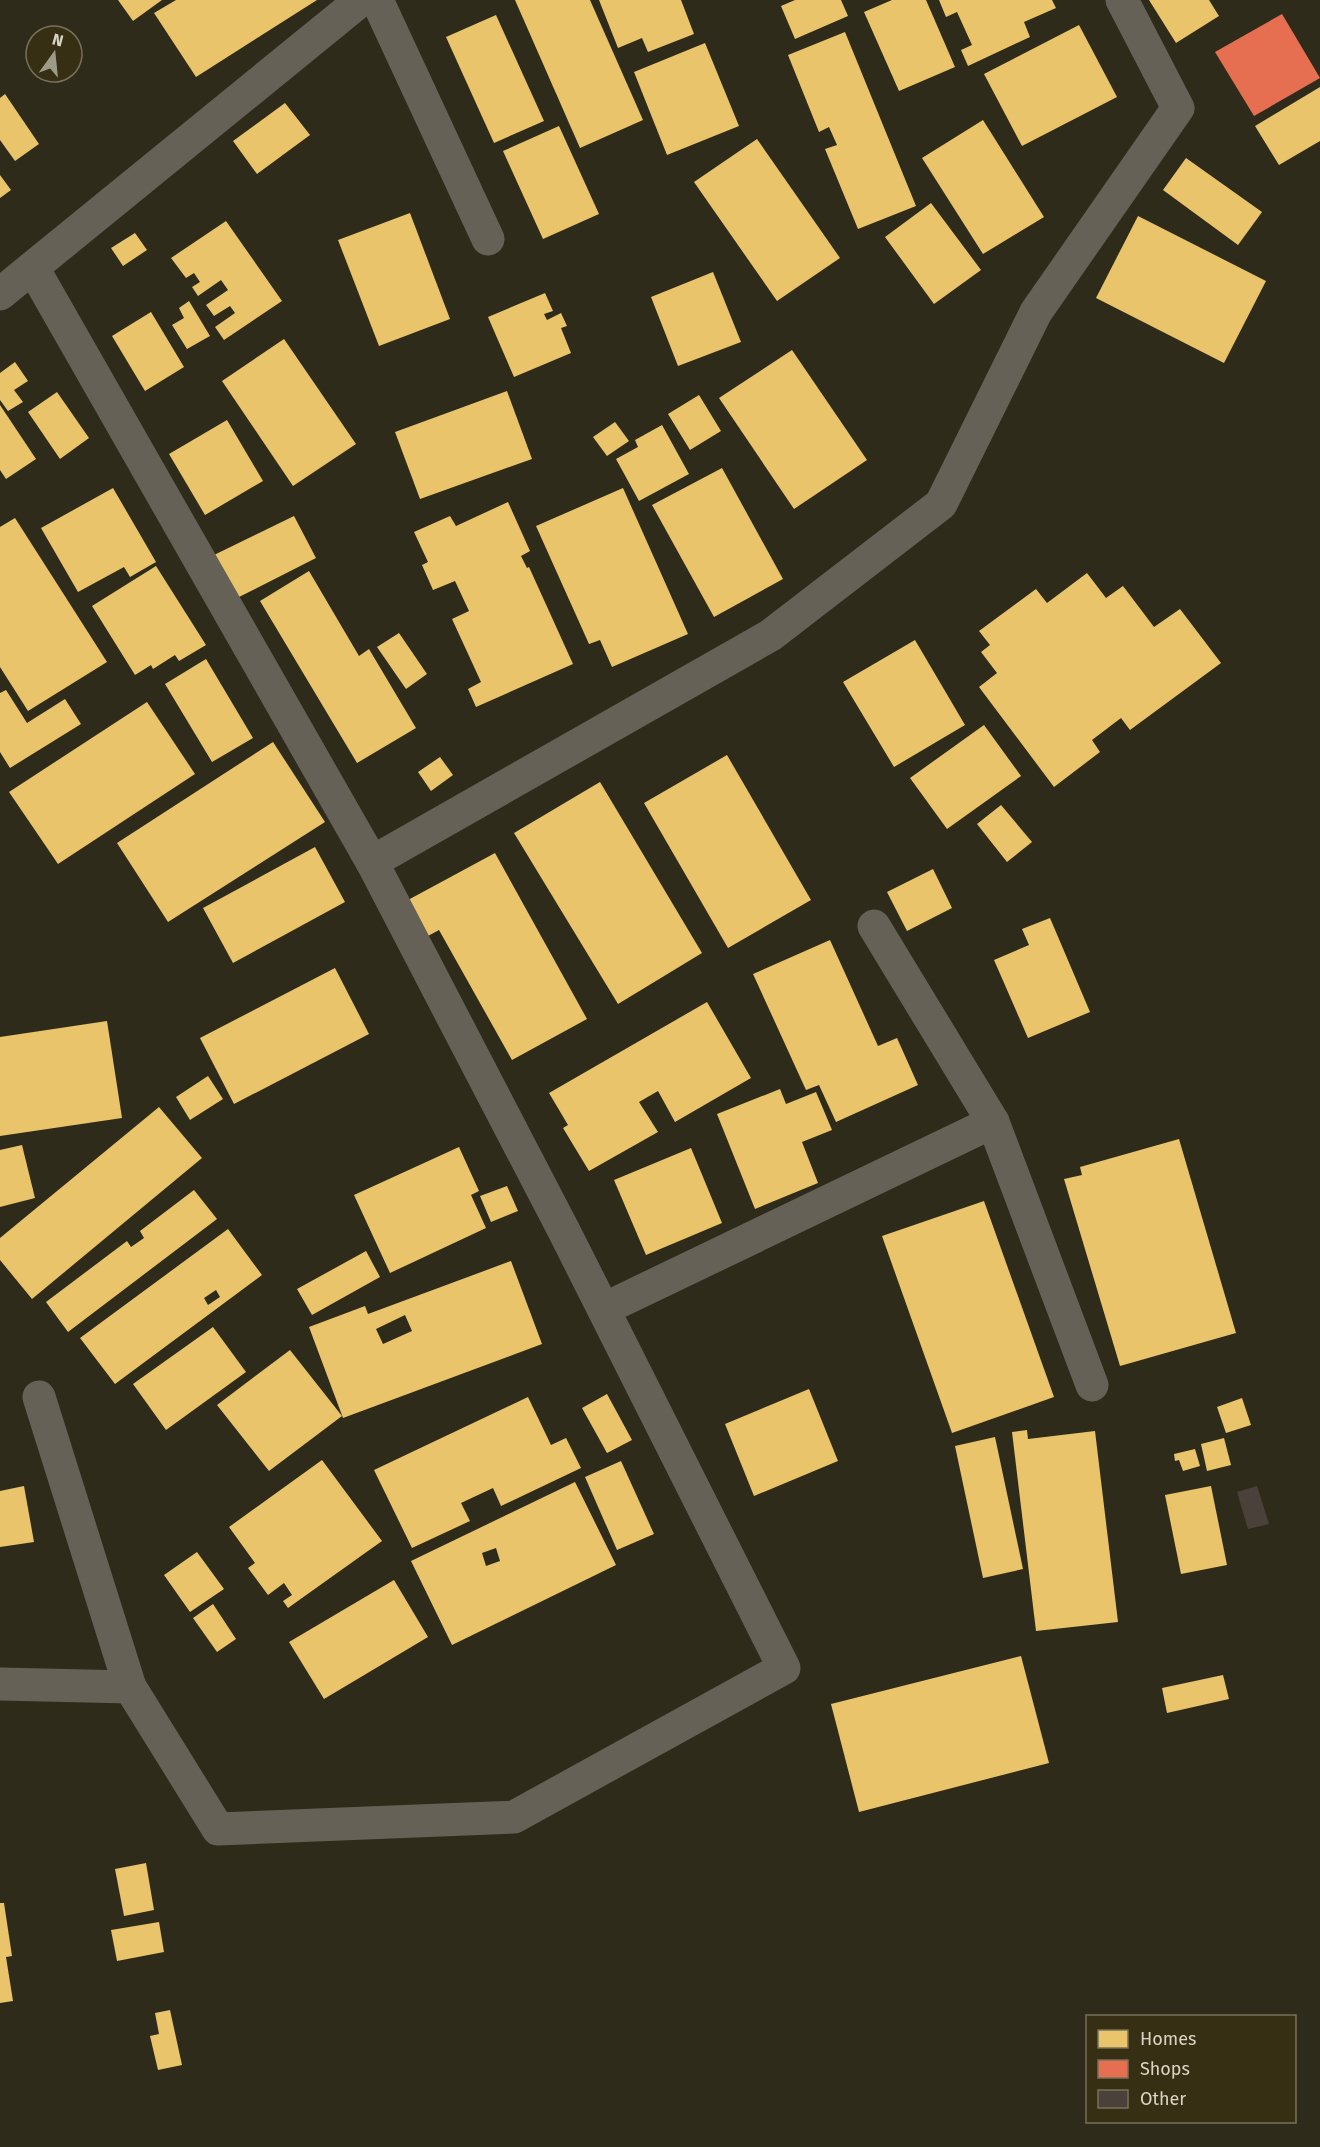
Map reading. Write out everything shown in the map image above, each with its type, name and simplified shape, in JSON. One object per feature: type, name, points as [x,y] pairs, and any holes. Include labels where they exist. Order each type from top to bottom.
[{"type":"street","points":[[0,294],[361,0]]},
{"type":"street","points":[[377,0],[488,239]]},
{"type":"street","points":[[372,862],[771,634],[941,504],[1036,312],[1179,108],[1122,0]]},
{"type":"street","points":[[33,268],[372,862],[604,1309],[784,1668],[514,1817],[218,1829],[130,1686],[39,1397]]},
{"type":"street","points":[[874,926],[993,1122],[1092,1384]]},
{"type":"street","points":[[604,1309],[993,1122]]},
{"type":"street","points":[[0,1684],[130,1686]]},
{"type":"building: Homes","points":[[118,0],[162,0],[133,21]]},
{"type":"building: Homes","points":[[176,0],[317,0],[196,77],[154,13]]},
{"type":"building: Homes","points":[[515,0],[590,0],[643,120],[580,148]]},
{"type":"building: Homes","points":[[599,0],[681,0],[694,34],[648,52],[642,38],[618,48]]},
{"type":"building: Homes","points":[[795,0],[841,0],[848,16],[795,39],[781,6]]},
{"type":"building: Homes","points":[[892,0],[926,0],[955,67],[899,91],[864,12]]},
{"type":"building: Homes","points":[[939,0],[1052,0],[1056,8],[1024,22],[1030,37],[968,66],[961,50],[972,45],[957,12],[946,17]]},
{"type":"building: Homes","points":[[1149,0],[1209,0],[1219,16],[1176,43]]},
{"type":"building: Homes","points":[[496,15],[544,121],[494,143],[446,37]]},
{"type":"building: Homes","points":[[1079,25],[1117,97],[1022,146],[984,74]]},
{"type":"building: Homes","points":[[845,32],[916,206],[858,229],[825,149],[837,145],[829,127],[819,132],[788,55]]},
{"type":"building: Homes","points":[[705,43],[739,126],[667,155],[634,72]]},
{"type":"building: Homes","points":[[1320,87],[1320,141],[1279,165],[1255,126]]},
{"type":"building: Homes","points":[[5,94],[39,144],[15,161],[0,140],[0,98]]},
{"type":"building: Homes","points":[[285,103],[310,135],[257,174],[233,141]]},
{"type":"building: Homes","points":[[983,120],[1044,217],[983,254],[922,158]]},
{"type":"building: Homes","points":[[559,126],[599,214],[543,239],[503,151]]},
{"type":"building: Homes","points":[[757,139],[840,258],[777,301],[694,182]]},
{"type":"building: Homes","points":[[1186,158],[1262,212],[1238,245],[1163,190]]},
{"type":"building: Homes","points":[[0,175],[11,190],[0,198]]},
{"type":"building: Homes","points":[[931,203],[981,270],[934,304],[885,237]]},
{"type":"building: Homes","points":[[410,213],[450,319],[379,346],[338,240]]},
{"type":"building: Homes","points":[[1138,216],[1266,281],[1224,363],[1096,298]]},
{"type":"building: Homes","points":[[226,221],[282,301],[224,340],[215,327],[235,313],[230,306],[214,316],[206,305],[228,290],[221,280],[198,296],[192,287],[200,282],[194,273],[186,278],[171,258]]},
{"type":"building: Homes","points":[[135,233],[147,250],[123,266],[111,248]]},
{"type":"building: Homes","points":[[713,272],[741,342],[678,366],[651,297]]},
{"type":"building: Homes","points":[[545,293],[553,311],[544,314],[547,320],[561,313],[567,326],[561,328],[571,353],[514,377],[488,317]]},
{"type":"building: Homes","points":[[189,301],[210,336],[187,349],[172,325],[184,318],[179,308]]},
{"type":"building: Homes","points":[[151,312],[184,367],[145,391],[112,336]]},
{"type":"building: Homes","points":[[284,339],[356,444],[293,486],[222,381]]},
{"type":"building: Homes","points":[[792,350],[867,460],[794,509],[719,398]]},
{"type":"building: Homes","points":[[15,362],[28,381],[14,390],[23,402],[8,411],[0,400],[0,373]]},
{"type":"building: Homes","points":[[507,391],[532,459],[420,499],[395,432]]},
{"type":"building: Homes","points":[[57,392],[89,438],[60,459],[28,412]]},
{"type":"building: Homes","points":[[699,395],[721,431],[690,450],[668,414]]},
{"type":"building: Homes","points":[[0,405],[36,459],[6,479],[0,470]]},
{"type":"building: Homes","points":[[227,420],[263,481],[205,515],[169,454]]},
{"type":"building: Homes","points":[[615,422],[629,441],[607,456],[593,437]]},
{"type":"building: Homes","points":[[662,425],[689,474],[639,501],[616,459],[638,447],[635,440]]},
{"type":"building: Homes","points":[[722,468],[783,579],[714,617],[652,505]]},
{"type":"building: Homes","points":[[113,488],[156,562],[130,577],[124,567],[78,592],[41,528]]},
{"type":"building: Homes","points":[[623,488],[688,634],[612,667],[600,640],[589,644],[536,526]]},
{"type":"building: Homes","points":[[508,502],[530,551],[521,556],[527,568],[529,567],[573,664],[476,707],[468,689],[481,682],[452,619],[469,611],[455,581],[433,590],[422,565],[428,562],[414,532],[450,516],[456,526]]},
{"type":"building: Homes","points":[[294,516],[316,558],[237,598],[214,555]]},
{"type":"building: Homes","points":[[15,518],[107,662],[28,711],[0,667],[0,527]]},
{"type":"building: Homes","points":[[156,566],[206,645],[179,661],[175,655],[153,669],[151,665],[135,675],[92,606]]},
{"type":"building: Homes","points":[[309,571],[359,656],[369,649],[416,728],[357,763],[260,601]]},
{"type":"building: Homes","points":[[1087,573],[1106,598],[1123,586],[1154,627],[1180,609],[1221,663],[1130,730],[1121,718],[1092,740],[1100,752],[1054,787],[979,687],[997,673],[981,652],[990,645],[979,631],[1036,589],[1047,603]]},
{"type":"building: Homes","points":[[399,633],[427,674],[406,689],[377,647]]},
{"type":"building: Homes","points":[[915,640],[965,725],[894,767],[843,682]]},
{"type":"building: Homes","points":[[206,659],[253,738],[212,762],[165,684]]},
{"type":"building: Homes","points":[[6,690],[27,723],[65,699],[81,724],[10,768],[0,752],[0,693]]},
{"type":"building: Homes","points":[[147,702],[195,774],[58,864],[9,792]]},
{"type":"building: Homes","points":[[984,725],[1021,776],[947,829],[910,778]]},
{"type":"building: Homes","points":[[273,742],[325,822],[168,922],[117,843]]},
{"type":"building: Homes","points":[[727,755],[811,900],[728,948],[644,803]]},
{"type":"building: Homes","points":[[440,757],[453,775],[431,791],[418,772]]},
{"type":"building: Homes","points":[[600,782],[702,953],[618,1004],[514,833]]},
{"type":"building: Homes","points":[[1001,805],[1032,842],[1007,862],[977,824]]},
{"type":"building: Homes","points":[[315,847],[345,902],[233,963],[203,908]]},
{"type":"building: Homes","points":[[495,853],[587,1019],[512,1060],[439,930],[428,936],[408,900]]},
{"type":"building: Homes","points":[[933,869],[952,908],[907,931],[887,892]]},
{"type":"building: Homes","points":[[1050,918],[1090,1012],[1028,1038],[994,960],[1029,945],[1022,929]]},
{"type":"building: Homes","points":[[830,940],[878,1046],[897,1038],[918,1085],[836,1122],[819,1085],[806,1090],[753,974]]},
{"type":"building: Homes","points":[[335,968],[369,1034],[234,1104],[200,1038]]},
{"type":"building: Homes","points":[[707,1002],[751,1078],[675,1122],[658,1091],[639,1102],[658,1132],[589,1171],[563,1128],[568,1125],[549,1093]]},
{"type":"building: Homes","points":[[107,1021],[122,1118],[0,1136],[0,1037]]},
{"type":"building: Homes","points":[[208,1076],[223,1099],[190,1120],[176,1097]]},
{"type":"building: Homes","points":[[780,1089],[786,1104],[816,1092],[832,1130],[802,1142],[818,1183],[755,1209],[717,1114]]},
{"type":"building: Homes","points":[[159,1107],[202,1158],[32,1299],[0,1260],[0,1238]]},
{"type":"building: Homes","points":[[1179,1139],[1236,1333],[1120,1366],[1064,1179],[1082,1175],[1080,1167]]},
{"type":"building: Homes","points":[[22,1145],[35,1198],[0,1207],[0,1150]]},
{"type":"building: Homes","points":[[459,1147],[479,1191],[471,1195],[486,1228],[390,1273],[354,1195]]},
{"type":"building: Homes","points":[[691,1148],[722,1223],[646,1255],[614,1180]]},
{"type":"building: Homes","points":[[507,1186],[518,1211],[491,1222],[480,1196]]},
{"type":"building: Homes","points":[[194,1190],[217,1219],[68,1332],[46,1302],[127,1241],[131,1247],[144,1238],[140,1231]]},
{"type":"building: Homes","points":[[984,1201],[1054,1397],[952,1433],[882,1236]]},
{"type":"building: Homes","points":[[228,1229],[262,1275],[115,1384],[80,1338]],"holes":[[[216,1290],[220,1297],[208,1305],[204,1298]]]},
{"type":"building: Homes","points":[[366,1251],[380,1277],[312,1315],[297,1289]]},
{"type":"building: Homes","points":[[511,1261],[542,1344],[343,1418],[309,1327],[365,1306],[368,1314]],"holes":[[[405,1315],[412,1331],[383,1344],[376,1329]]]},
{"type":"building: Homes","points":[[213,1327],[246,1372],[166,1430],[133,1384]]},
{"type":"building: Homes","points":[[290,1350],[342,1416],[269,1471],[217,1405]]},
{"type":"building: Homes","points":[[809,1389],[838,1461],[754,1496],[725,1424]]},
{"type":"building: Homes","points":[[607,1394],[632,1440],[607,1453],[582,1408]]},
{"type":"building: Homes","points":[[528,1397],[551,1445],[566,1438],[581,1468],[501,1506],[493,1488],[461,1503],[470,1521],[412,1548],[374,1470]]},
{"type":"building: Homes","points":[[1242,1398],[1251,1425],[1226,1433],[1217,1407]]},
{"type":"building: Homes","points":[[1027,1430],[1028,1439],[1095,1431],[1118,1622],[1036,1631],[1012,1432]]},
{"type":"building: Homes","points":[[995,1437],[1023,1569],[983,1578],[955,1446]]},
{"type":"building: Homes","points":[[1224,1438],[1231,1465],[1207,1471],[1201,1444]]},
{"type":"building: Homes","points":[[1195,1449],[1200,1466],[1183,1471],[1179,1460],[1175,1461],[1174,1454]]},
{"type":"building: Homes","points":[[322,1460],[382,1541],[288,1608],[283,1601],[292,1595],[284,1583],[268,1595],[248,1568],[255,1563],[229,1527]]},
{"type":"building: Homes","points":[[621,1461],[654,1534],[617,1550],[585,1477]]},
{"type":"building: Homes","points":[[575,1482],[616,1565],[452,1645],[411,1561]],"holes":[[[496,1548],[500,1561],[486,1566],[482,1553]]]},
{"type":"building: Homes","points":[[24,1486],[34,1542],[0,1547],[0,1491]]},
{"type":"building: Homes","points":[[1211,1486],[1227,1565],[1181,1574],[1165,1495]]},
{"type":"building: Homes","points":[[197,1552],[224,1589],[190,1612],[164,1575]]},
{"type":"building: Homes","points":[[394,1580],[428,1637],[324,1699],[289,1642]]},
{"type":"building: Homes","points":[[213,1604],[236,1639],[217,1652],[193,1618]]},
{"type":"building: Homes","points":[[1021,1656],[1049,1763],[859,1812],[831,1704]]},
{"type":"building: Homes","points":[[1223,1675],[1229,1699],[1167,1713],[1162,1688]]},
{"type":"building: Homes","points":[[146,1863],[154,1910],[124,1916],[115,1869]]},
{"type":"building: Homes","points":[[0,1903],[4,1903],[12,1956],[6,1957],[13,2001],[0,2003]]},
{"type":"building: Homes","points":[[159,1922],[164,1952],[117,1961],[111,1930]]},
{"type":"building: Homes","points":[[170,2010],[182,2065],[158,2070],[150,2036],[159,2034],[155,2013]]},
{"type":"building: Shops","points":[[1282,14],[1320,78],[1254,116],[1215,52]]},
{"type":"building: Other","points":[[1257,1486],[1269,1524],[1248,1529],[1237,1492]]}]
